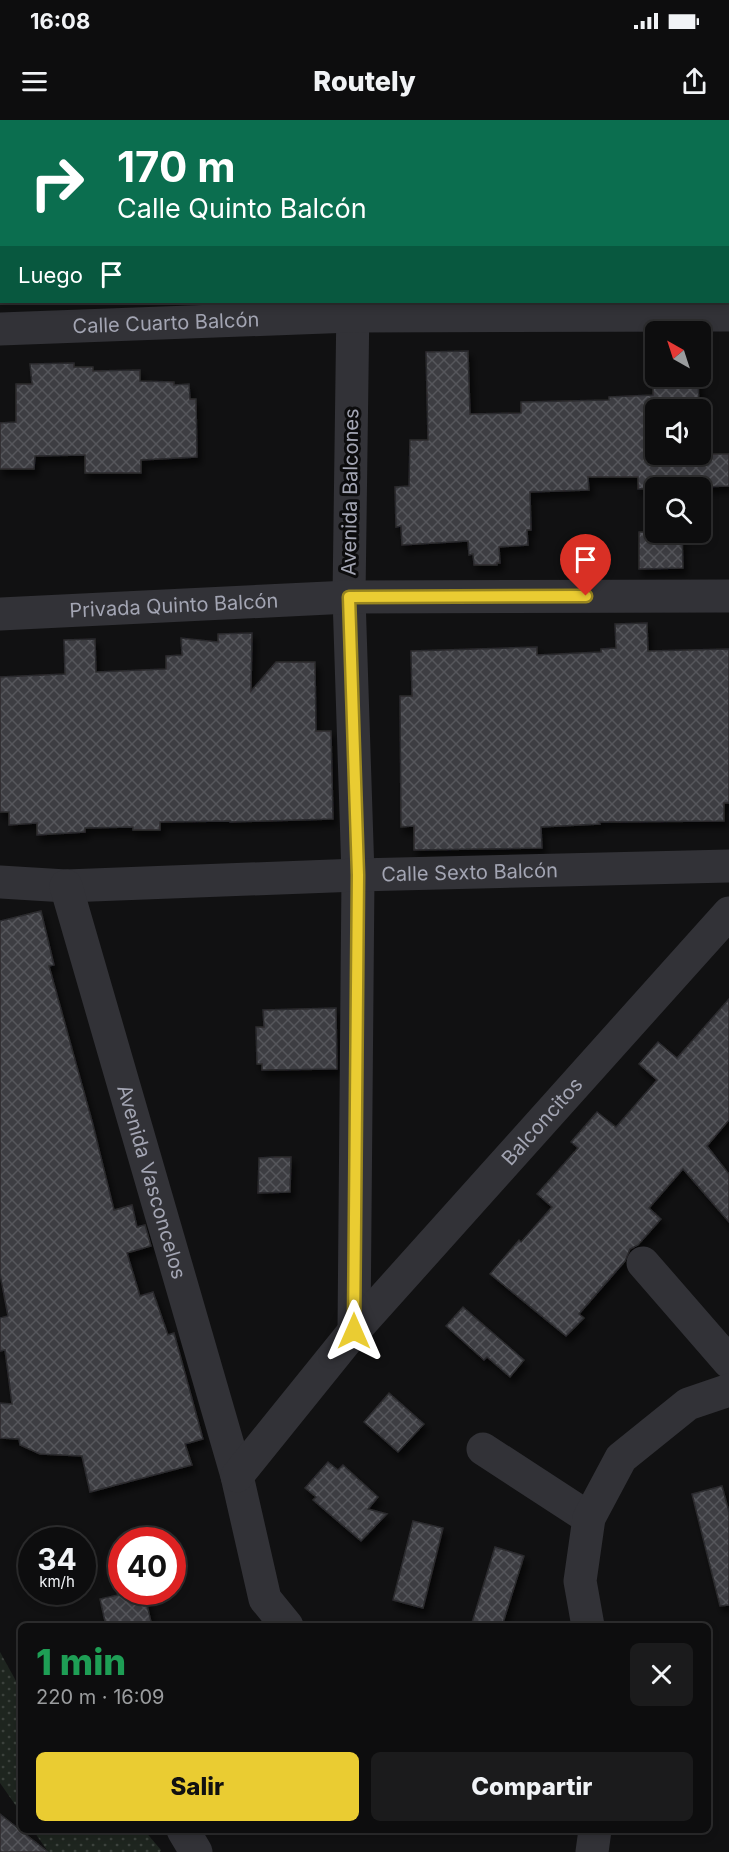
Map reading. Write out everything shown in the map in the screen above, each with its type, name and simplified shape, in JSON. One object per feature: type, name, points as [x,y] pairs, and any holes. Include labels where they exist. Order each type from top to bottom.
[{"type":"street","name":"Calle Cuarto Balcón","points":[[0,329],[352,309],[729,315]]},
{"type":"street","name":"Avenida Balcones","points":[[352,309],[349,597],[358,875],[354,1331]]},
{"type":"street","name":"Privada Quinto Balcón","points":[[0,614],[349,597],[729,596]]},
{"type":"street","name":"Calle Sexto Balcón","points":[[0,882],[66,886],[358,875],[729,866]]},
{"type":"street","name":"Avenida Vasconcelos","points":[[66,886],[237,1476]]},
{"type":"street","name":"Balconcitos","points":[[237,1476],[354,1331],[729,913]]},
{"type":"street","points":[[643,1263],[729,1362]]},
{"type":"street","points":[[587,1623],[580,1581],[589,1518],[621,1458],[688,1404],[729,1390]]},
{"type":"street","points":[[483,1449],[589,1518]]},
{"type":"street","points":[[237,1476],[265,1599],[285,1623]]},
{"type":"street","points":[[185,1833],[196,1852]]},
{"type":"street","points":[[592,1852],[595,1833]]},
{"type":"shaded area","points":[[0,1652],[18,1685],[18,1809],[0,1783]]},
{"type":"shaded area","points":[[35,1833],[147,1833],[161,1850],[160,1852],[48,1852]]},
{"type":"building","points":[[468,351],[470,414],[521,413],[521,402],[609,400],[609,397],[653,395],[653,387],[698,387],[699,399],[645,399],[645,465],[711,465],[711,454],[729,454],[729,486],[711,487],[711,477],[645,477],[645,489],[638,489],[638,477],[588,477],[589,490],[530,492],[531,530],[527,530],[528,545],[499,547],[500,563],[497,565],[474,565],[473,554],[469,555],[468,541],[402,545],[401,526],[396,527],[395,487],[409,486],[410,440],[428,440],[426,352]]},
{"type":"building","points":[[74,363],[74,367],[93,367],[93,371],[140,370],[140,381],[174,382],[174,385],[189,384],[190,399],[196,399],[197,457],[141,460],[141,473],[85,473],[85,455],[35,456],[34,469],[0,469],[0,423],[16,422],[16,384],[32,384],[30,364]]},
{"type":"building","points":[[639,532],[645,532],[645,543],[682,543],[683,568],[639,569]]},
{"type":"building","points":[[647,623],[648,651],[729,649],[729,803],[724,803],[724,821],[599,822],[600,824],[541,827],[542,848],[414,850],[414,826],[401,827],[400,696],[412,696],[411,651],[537,647],[537,655],[601,652],[601,649],[616,648],[615,624]]},
{"type":"building","points":[[252,633],[251,691],[276,662],[315,662],[316,731],[331,731],[333,819],[160,822],[160,830],[133,830],[133,827],[85,828],[85,832],[37,835],[37,823],[9,825],[9,812],[0,812],[0,677],[65,674],[64,640],[95,639],[96,672],[166,669],[166,656],[182,655],[181,638],[218,642],[218,634]]},
{"type":"building","points":[[41,911],[54,965],[49,966],[114,1210],[132,1205],[137,1227],[145,1225],[151,1246],[127,1253],[140,1296],[153,1292],[168,1335],[174,1333],[203,1439],[185,1444],[192,1465],[90,1492],[82,1456],[40,1454],[20,1445],[19,1439],[0,1438],[0,1403],[12,1404],[5,1350],[0,1351],[0,1318],[8,1316],[0,1274],[0,921]]},
{"type":"building","points":[[729,999],[729,1120],[707,1146],[729,1174],[729,1222],[683,1169],[649,1208],[661,1219],[638,1245],[630,1249],[625,1261],[579,1314],[584,1318],[566,1336],[490,1274],[519,1240],[521,1242],[552,1207],[537,1194],[578,1148],[571,1142],[597,1112],[616,1127],[657,1080],[639,1064],[658,1042],[677,1058]]},
{"type":"building","points":[[336,1008],[337,1069],[262,1070],[262,1064],[257,1064],[256,1027],[264,1027],[263,1010]]},
{"type":"building","points":[[291,1157],[290,1192],[258,1193],[259,1158]]},
{"type":"building","points":[[463,1307],[524,1360],[510,1377],[487,1357],[484,1360],[446,1326]]},
{"type":"building","points":[[389,1393],[424,1424],[398,1452],[364,1422]]},
{"type":"building","points":[[328,1462],[338,1470],[343,1465],[378,1497],[368,1509],[387,1514],[361,1541],[313,1500],[316,1497],[305,1488]]},
{"type":"building","points":[[722,1486],[729,1512],[729,1605],[720,1606],[692,1494]]},
{"type":"building","points":[[413,1521],[443,1528],[423,1608],[393,1600]]},
{"type":"building","points":[[495,1547],[524,1556],[503,1623],[472,1623]]},
{"type":"building","points":[[108,1597],[108,1605],[147,1605],[151,1623],[105,1623],[100,1599]]},
{"type":"building","points":[[0,1814],[18,1828],[18,1833],[24,1833],[48,1852],[0,1852]]},
{"type":"route","points":[[354,1331],[358,875],[349,597],[586,596]]}]
